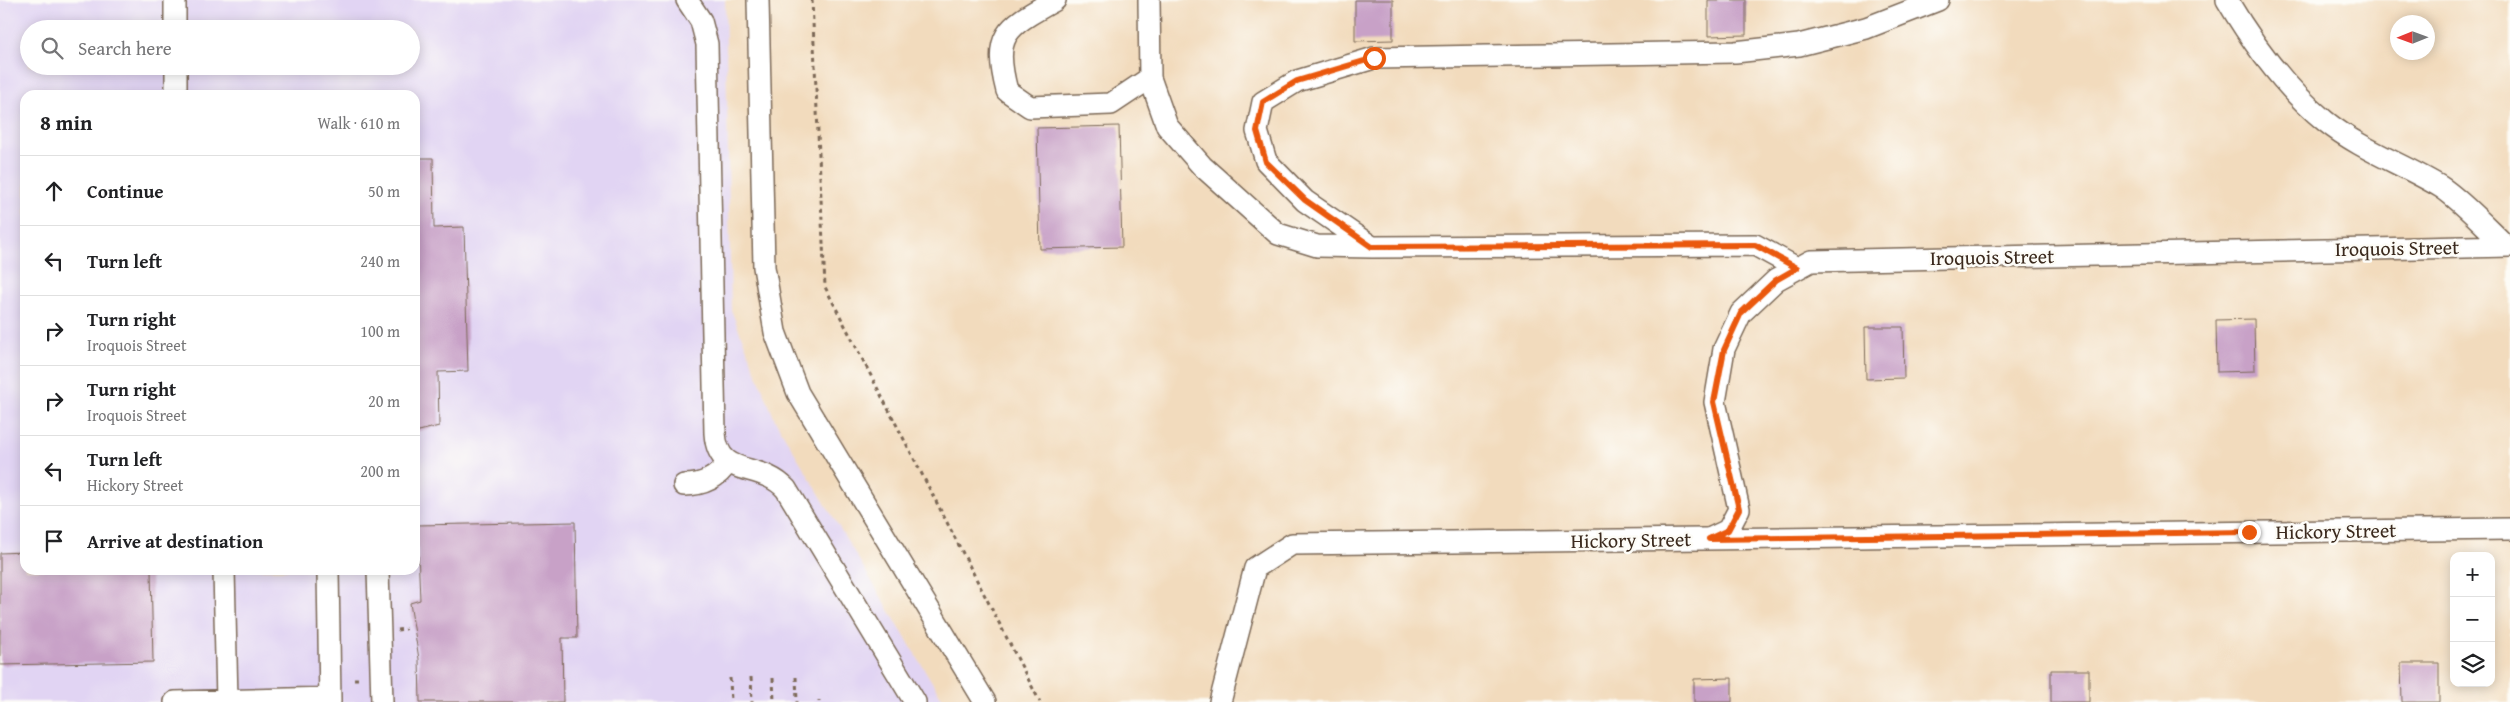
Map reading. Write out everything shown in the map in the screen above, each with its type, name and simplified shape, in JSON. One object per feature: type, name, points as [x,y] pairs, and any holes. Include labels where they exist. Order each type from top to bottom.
[{"type":"street","points":[[175,0],[175,20]]},
{"type":"street","points":[[687,0],[700,21],[706,44],[716,440],[721,455],[728,462],[736,467],[765,473],[786,489],[915,702]]},
{"type":"street","points":[[758,0],[763,260],[770,311],[781,353],[809,412],[985,702]]},
{"type":"street","points":[[1055,0],[1015,23],[1003,41],[1001,68],[1007,91],[1030,107],[1111,104],[1150,78]]},
{"type":"street","points":[[1149,0],[1150,78],[1167,126],[1202,166],[1278,234],[1317,246],[1755,245],[1797,268]]},
{"type":"street","points":[[1372,247],[1305,200],[1266,162],[1257,131],[1263,102],[1297,81],[1374,58],[1735,52],[1799,45],[1866,28],[1938,0]]},
{"type":"street","points":[[2227,0],[2241,23],[2282,79],[2325,121],[2371,152],[2442,188],[2508,246]]},
{"type":"street","points":[[176,75],[176,90]]},
{"type":"street","name":"Iroquois Street","points":[[1709,539],[1728,530],[1739,509],[1714,402],[1724,350],[1741,313],[1776,280],[1811,261],[2508,246]]},
{"type":"street","points":[[684,485],[693,485],[710,480],[728,462]]},
{"type":"street","name":"Hickory Street","points":[[1220,702],[1255,568],[1292,544],[2510,529]]},
{"type":"street","points":[[224,575],[227,701]]},
{"type":"street","points":[[175,702],[330,700],[328,575]]},
{"type":"street","points":[[378,575],[382,702]]},
{"type":"path","points":[[812,0],[825,288],[1040,702]]},
{"type":"path","points":[[751,677],[752,702]]},
{"type":"path","points":[[796,677],[797,702]]},
{"type":"path","points":[[730,678],[731,702]]},
{"type":"path","points":[[774,678],[774,702]]},
{"type":"shaded area","points":[[0,0],[725,0],[731,310],[775,420],[944,702],[0,702]]},
{"type":"building","points":[[1355,0],[1393,0],[1393,40],[1355,41]]},
{"type":"building","points":[[1708,0],[1746,0],[1746,35],[1708,36]]},
{"type":"building","points":[[1119,126],[1122,247],[1040,249],[1037,128]]},
{"type":"building","points":[[420,158],[433,158],[434,228],[464,227],[468,371],[438,372],[439,426],[420,431]]},
{"type":"building","points":[[2254,319],[2255,371],[2217,372],[2216,320]]},
{"type":"building","points":[[1865,327],[1903,327],[1904,378],[1866,379]]},
{"type":"building","points":[[575,522],[577,638],[562,638],[563,702],[420,702],[419,659],[410,603],[420,600],[420,525]]},
{"type":"building","points":[[20,552],[20,575],[151,575],[153,662],[0,665],[0,553]]},
{"type":"building","points":[[2401,663],[2439,663],[2439,702],[2402,702]]},
{"type":"building","points":[[2051,670],[2089,670],[2089,702],[2051,702]]},
{"type":"building","points":[[1732,678],[1732,702],[1694,702],[1694,679]]},
{"type":"route","points":[[1374,58],[1297,81],[1263,102],[1257,131],[1266,162],[1305,200],[1372,247],[1755,245],[1797,268],[1776,280],[1741,313],[1724,350],[1714,402],[1739,509],[1728,530],[1709,539],[2249,532]]}]
